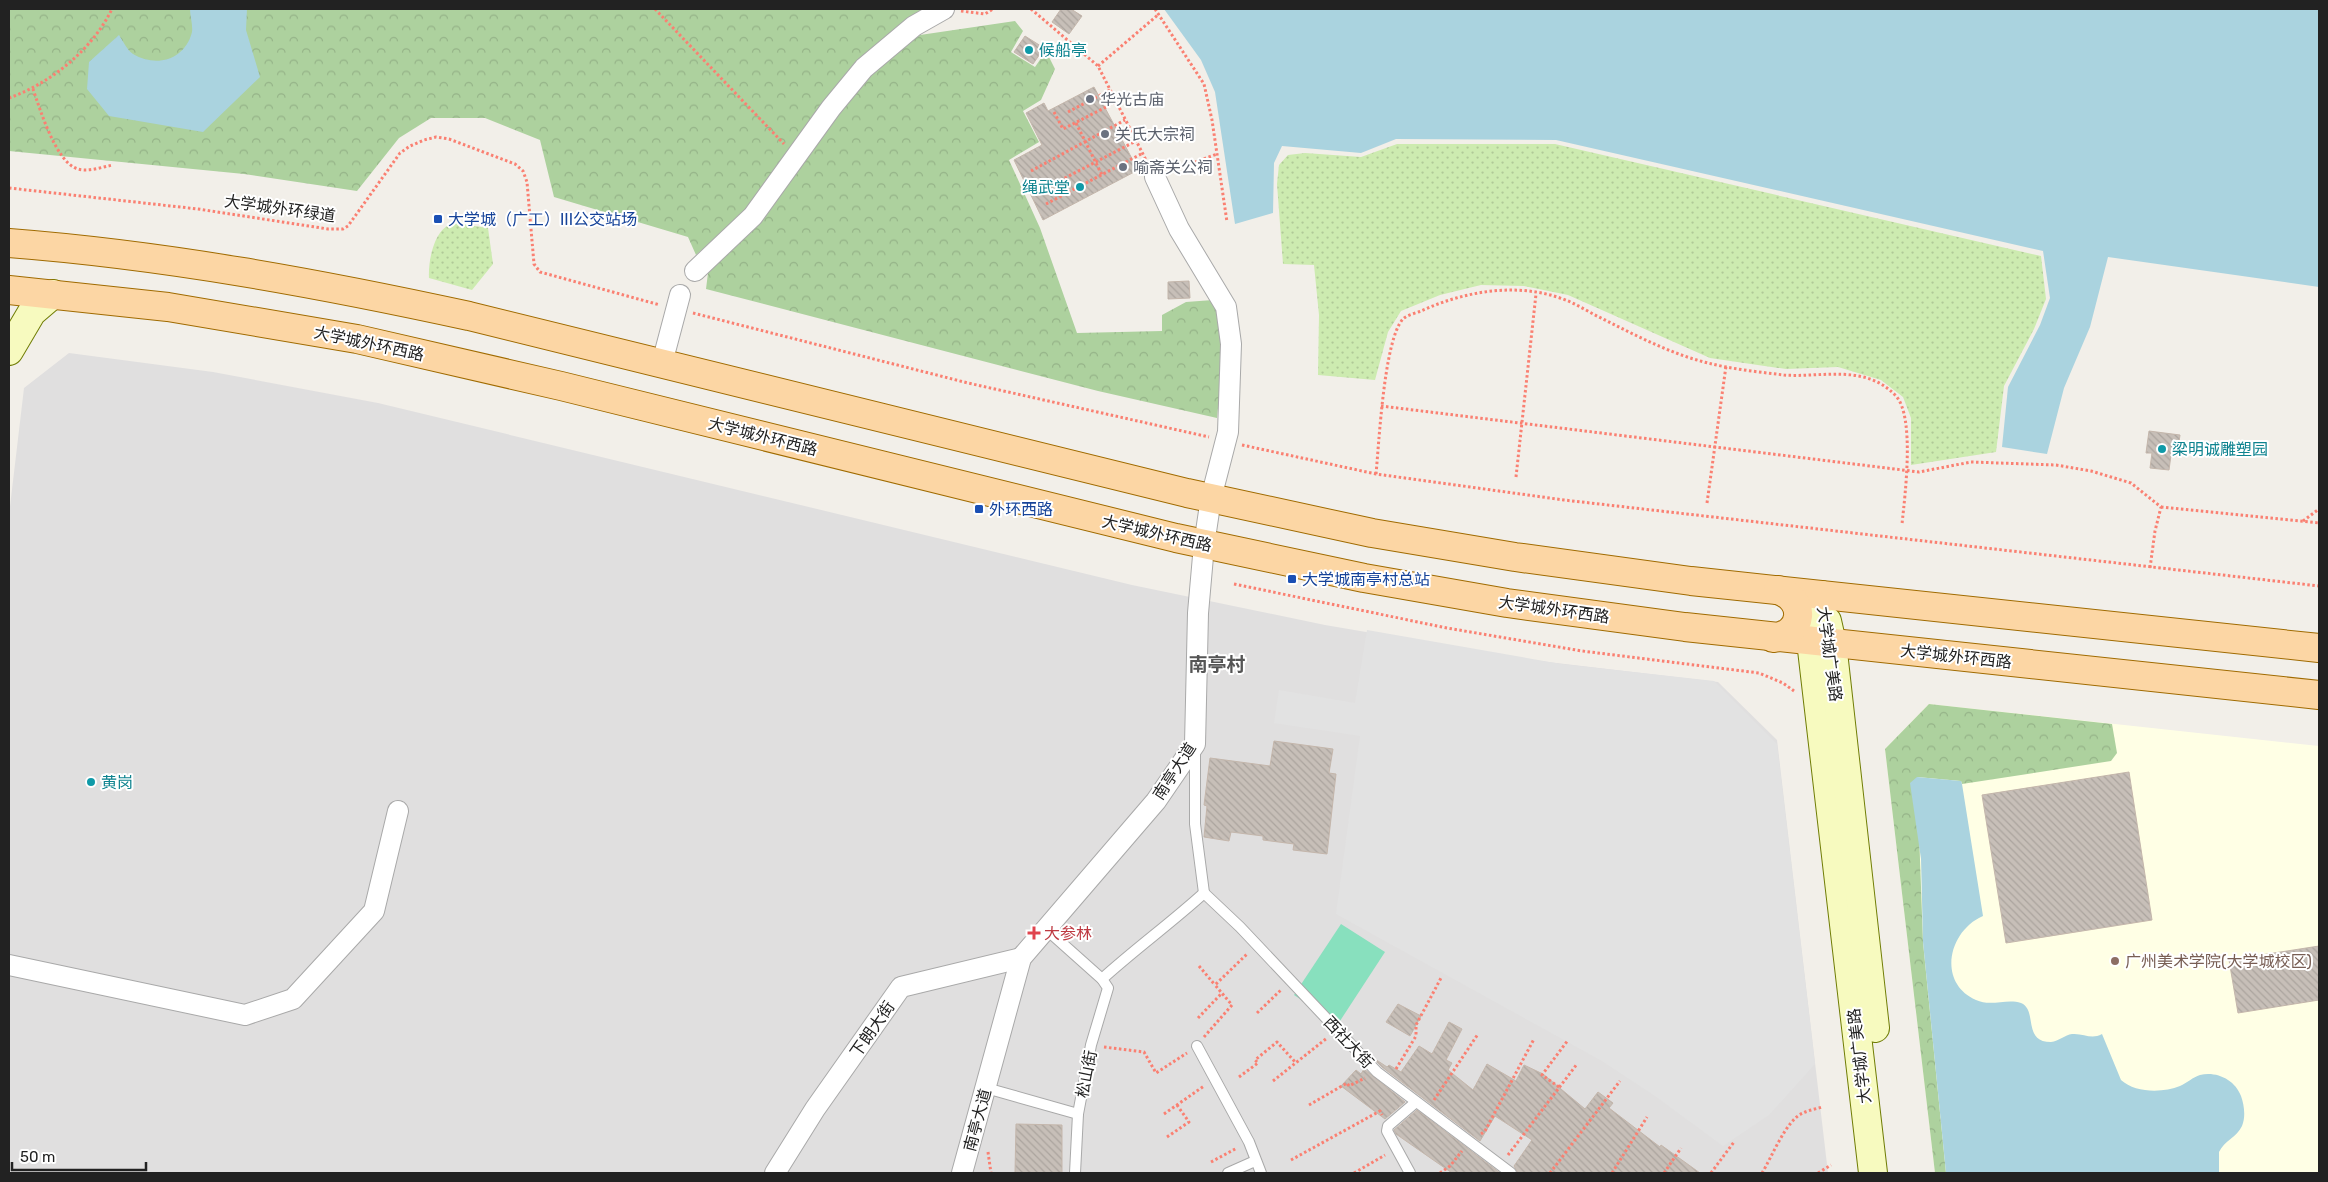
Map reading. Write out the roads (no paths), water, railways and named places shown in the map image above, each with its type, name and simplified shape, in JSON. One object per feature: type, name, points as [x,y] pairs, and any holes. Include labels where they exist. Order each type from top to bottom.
[{"type":"main road","points":[[9,243],[174,260],[291,280],[460,314],[1211,498],[1372,533],[1515,557],[1691,581],[2319,648]]},
{"type":"main road","name":"大学城外环西路","points":[[9,290],[227,316],[394,347],[1204,545],[1312,569],[1507,603],[1773,638],[2319,695]]},
{"type":"main road","points":[[9,351],[32,312],[52,294]]},
{"type":"main road","points":[[1773,638],[1781,637],[1794,628],[1798,612],[1792,598],[1778,590]]},
{"type":"main road","name":"大学城广美路","points":[[1822,595],[1817,695],[1873,1173]]},
{"type":"main road","points":[[1773,638],[1797,656],[1804,666],[1817,695],[1842,676],[1852,664],[1882,648]]},
{"type":"main road","name":"大学城广美路","points":[[1817,695],[1892,1173]]},
{"type":"street","points":[[695,271],[753,216],[831,108],[864,68],[914,26],[944,9]]},
{"type":"street","name":"南亭大道","points":[[962,1173],[1021,958],[1156,801],[1195,744],[1198,613],[1204,545],[1211,498],[1225,441],[1231,344],[1226,307],[1179,229],[1154,177]]},
{"type":"street","points":[[662,363],[679,302]]},
{"type":"street","points":[[9,965],[245,1015],[293,999],[374,911],[398,811]]},
{"type":"street","name":"下朗大街","points":[[775,1173],[815,1109],[901,988],[1021,958]]},
{"type":"lane","points":[[1046,929],[1102,979],[1204,893],[1195,824],[1195,744]]},
{"type":"lane","name":"西社大街","points":[[1204,893],[1291,980],[1377,1072],[1511,1173]]},
{"type":"lane","name":"松山街","points":[[1074,1173],[1078,1114],[1091,1045],[1108,988],[1102,979]]},
{"type":"lane","points":[[1199,1043],[1214,1079],[1249,1142],[1261,1173]]},
{"type":"lane","points":[[986,1088],[1078,1114]]},
{"type":"lane","points":[[1410,1173],[1387,1131],[1388,1126],[1416,1102]]},
{"type":"lane","points":[[1228,1173],[1255,1161]]},
{"type":"water","points":[[190,9],[247,9],[246,30],[260,77],[203,132],[109,116],[87,89],[89,62],[119,35],[133,54],[142,58],[160,61],[176,55],[188,42],[192,32]]},
{"type":"water","points":[[1164,9],[2319,9],[2319,287],[2108,257],[2090,327],[2064,388],[2047,454],[2002,447],[2008,387],[2040,325],[2050,298],[2043,251],[1556,140],[1396,139],[1361,153],[1282,146],[1274,163],[1273,213],[1235,224],[1215,92],[1201,60]]},
{"type":"water","points":[[1917,777],[1961,781],[1962,784],[1983,916],[1971,923],[1955,945],[1952,957],[1952,970],[1956,982],[1964,992],[1982,1002],[2010,1001],[2021,1003],[2029,1012],[2033,1032],[2042,1041],[2051,1042],[2072,1034],[2098,1036],[2102,1034],[2121,1080],[2134,1087],[2158,1091],[2166,1090],[2206,1074],[2213,1074],[2230,1081],[2241,1096],[2244,1107],[2244,1119],[2240,1130],[2219,1152],[2219,1173],[1946,1173],[1923,942],[1921,859],[1910,783]]},
{"type":"place","name":"候船亭","points":[[1029,50]]},
{"type":"place","name":"华光古庙","points":[[1090,99]]},
{"type":"place","name":"关氏大宗祠","points":[[1105,134]]},
{"type":"place","name":"喻斋关公祠","points":[[1123,167]]},
{"type":"place","name":"绳武堂","points":[[1080,187]]},
{"type":"place","name":"大学城（广工）III公交站场","points":[[438,219]]},
{"type":"place","name":"梁明诚雕塑园","points":[[2162,449]]},
{"type":"place","name":"外环西路","points":[[979,509]]},
{"type":"place","name":"大学城南亭村总站","points":[[1292,579]]},
{"type":"place","name":"黄岗","points":[[91,782]]},
{"type":"place","name":"大参林","points":[[1034,933]]},
{"type":"place","name":"广州美术学院(大学城校区)","points":[[2115,961]]},
{"type":"district","name":"南亭村","points":[[1217,664]]}]
